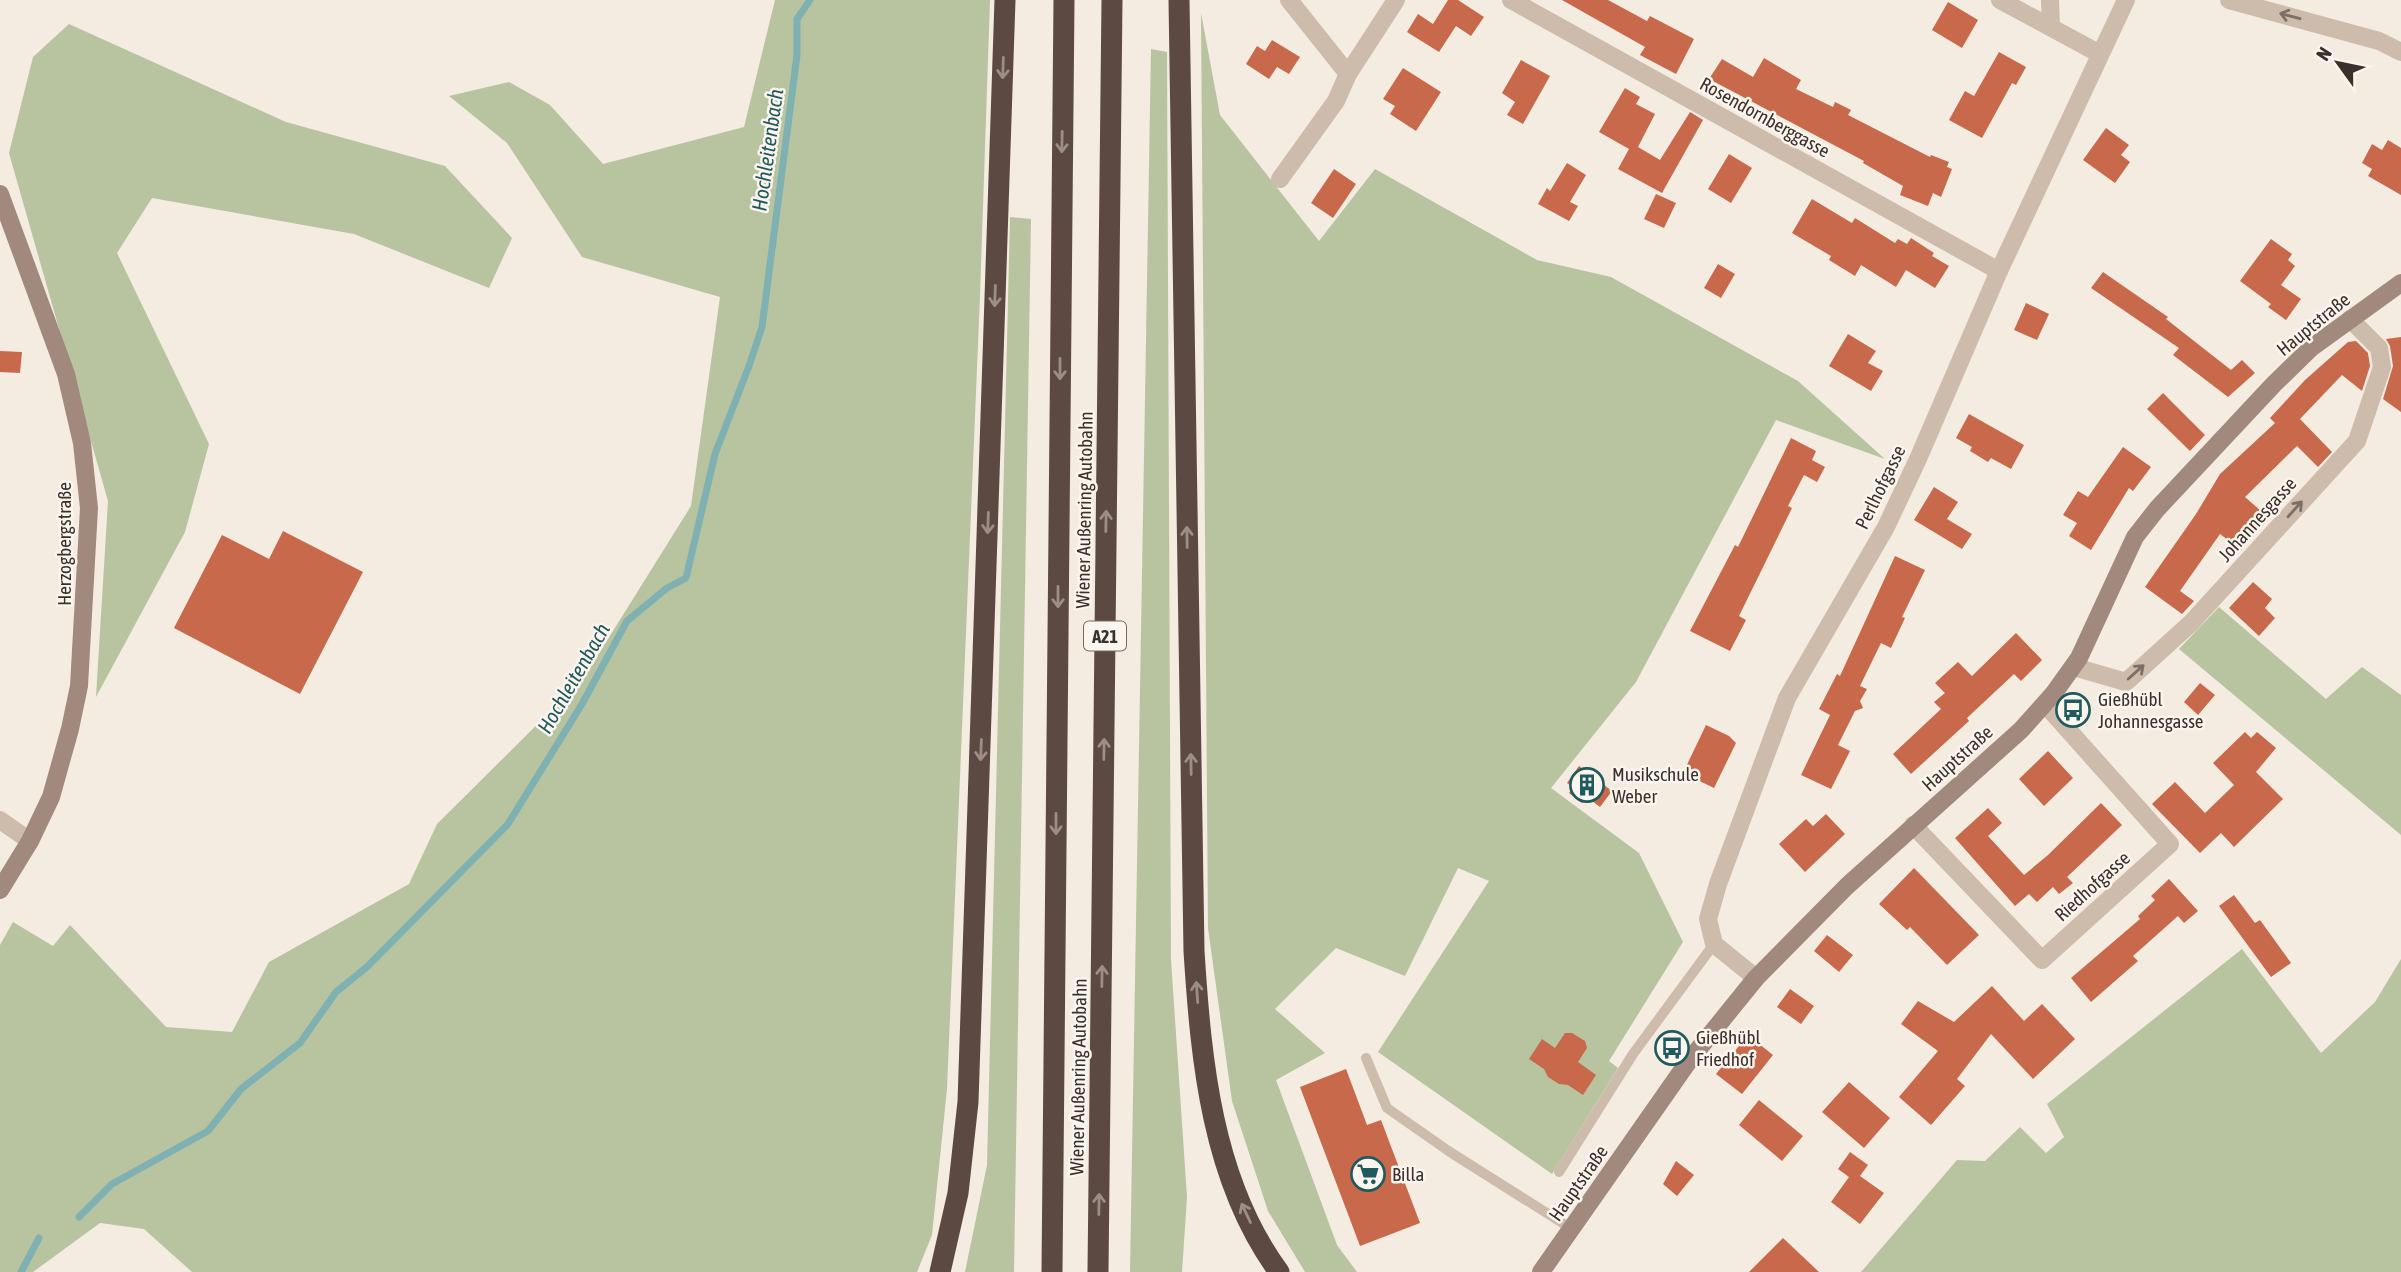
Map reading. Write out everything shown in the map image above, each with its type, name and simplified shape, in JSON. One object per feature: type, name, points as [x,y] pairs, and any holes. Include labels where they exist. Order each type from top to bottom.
[{"type":"highway","points":[[940,1272],[958,1193],[968,1102],[1005,0]]},
{"type":"highway","name":"Wiener Außenring Autobahn","points":[[1052,1272],[1064,0]]},
{"type":"highway","name":"Wiener Außenring Autobahn","points":[[1098,1272],[1112,0]]},
{"type":"highway","points":[[1179,0],[1197,1000],[1212,1109],[1226,1166],[1245,1212],[1279,1272]]},
{"type":"main road","name":"Herzogbergstraße","points":[[0,194],[65,374],[82,443],[89,508],[79,686],[58,777],[30,841],[0,890]]},
{"type":"main road","name":"Hauptstraße","points":[[1541,1272],[1688,1062],[1756,978],[1847,886],[2021,730],[2045,704],[2074,667],[2135,537],[2157,509],[2311,348],[2401,283]]},
{"type":"street","points":[[1289,0],[1348,74]]},
{"type":"street","points":[[1280,179],[1336,101],[1348,74],[1396,0]]},
{"type":"street","name":"Rosendornberggasse","points":[[1511,0],[1999,271]]},
{"type":"street","points":[[2000,0],[2100,54]]},
{"type":"street","points":[[2050,0],[2051,27]]},
{"type":"street","name":"Perlhofgasse","points":[[1714,944],[1708,919],[1718,884],[1787,698],[1886,527],[1999,271],[2126,0]]},
{"type":"street","points":[[2229,0],[2379,41],[2401,52]]},
{"type":"street","name":"Johannesgasse","points":[[2074,667],[2126,681],[2191,623],[2357,441],[2382,367],[2379,348],[2350,319]]},
{"type":"street","name":"Riedhofgasse","points":[[1913,825],[2042,960],[2170,844],[2045,704]]},
{"type":"street","points":[[0,820],[30,841]]},
{"type":"street","points":[[1714,944],[1756,978]]},
{"type":"lane","points":[[1559,1172],[1633,1054],[1714,944]]},
{"type":"lane","points":[[1366,1058],[1387,1108],[1450,1152],[1572,1229]]},
{"type":"green space","points":[[775,0],[990,0],[947,1089],[932,1235],[917,1272],[192,1272],[144,1229],[100,1223],[33,1272],[0,1272],[0,945],[13,922],[53,946],[70,925],[166,1027],[232,1032],[269,962],[409,884],[437,824],[583,679],[691,506],[720,297],[582,257],[507,143],[449,96],[509,82],[550,105],[603,164],[744,127]]},
{"type":"green space","points":[[1201,13],[1220,115],[1319,241],[1375,169],[1537,260],[1611,277],[1798,381],[1885,459],[1776,420],[1636,682],[1551,788],[1639,853],[1683,942],[1609,1061],[1618,1068],[1552,1174],[1378,1052],[1489,881],[1458,868],[1405,976],[1336,948],[1275,1009],[1325,1053],[1276,1080],[1337,1245],[1357,1272],[1305,1272],[1268,1211],[1232,1101],[1208,928]]},
{"type":"green space","points":[[69,24],[286,122],[445,166],[512,238],[489,288],[354,234],[152,198],[117,253],[209,444],[185,532],[96,697],[108,501],[9,153],[33,57]]},
{"type":"green space","points":[[1151,49],[1167,52],[1171,960],[1187,1197],[1182,1272],[1130,1272]]},
{"type":"green space","points":[[1010,217],[1031,219],[1014,1272],[965,1272],[987,1165]]},
{"type":"green space","points":[[2219,607],[2326,699],[2362,667],[2401,695],[2401,835],[2179,649]]},
{"type":"green space","points":[[2242,949],[2321,1053],[2375,1002],[2401,959],[2401,1272],[1861,1272],[1957,1160],[1985,1161],[2020,1127],[2046,1153],[2064,1137],[2047,1104]]},
{"type":"building","points":[[1448,0],[1458,0],[1484,17],[1471,36],[1456,26],[1439,52],[1407,32],[1418,14],[1433,24]]},
{"type":"building","points":[[1562,0],[1608,0],[1647,21],[1650,16],[1694,39],[1676,74],[1640,55],[1645,47]]},
{"type":"building","points":[[1948,2],[1978,20],[1962,48],[1932,30]]},
{"type":"building","points":[[1272,40],[1300,57],[1289,74],[1277,67],[1269,79],[1246,64],[1257,46],[1265,51]]},
{"type":"building","points":[[1999,52],[2026,67],[2016,85],[2012,83],[1982,138],[1949,120],[1965,91],[1974,96]]},
{"type":"building","points":[[1764,58],[1801,80],[1796,89],[1833,107],[1835,102],[1851,110],[1848,115],[1930,157],[1931,155],[1949,162],[1947,167],[1952,169],[1941,197],[1933,193],[1928,206],[1900,195],[1903,186],[1863,163],[1864,161],[1709,79],[1722,59],[1753,77]]},
{"type":"building","points":[[1521,60],[1550,76],[1523,124],[1507,115],[1515,102],[1502,93]]},
{"type":"building","points":[[1403,68],[1441,92],[1416,131],[1390,114],[1395,106],[1383,99]]},
{"type":"building","points":[[1625,88],[1640,97],[1636,104],[1655,114],[1638,147],[1660,160],[1690,112],[1703,120],[1662,193],[1618,169],[1629,149],[1599,132]]},
{"type":"building","points":[[2106,128],[2129,145],[2121,155],[2130,162],[2115,183],[2083,160]]},
{"type":"building","points":[[2388,140],[2401,148],[2401,195],[2368,176],[2372,169],[2362,163],[2372,144],[2382,150]]},
{"type":"building","points":[[1729,154],[1752,168],[1731,203],[1708,189]]},
{"type":"building","points":[[1567,163],[1586,175],[1570,202],[1578,206],[1569,221],[1538,204],[1547,188],[1550,191]]},
{"type":"building","points":[[1334,169],[1356,184],[1333,218],[1311,203]]},
{"type":"building","points":[[1656,194],[1676,203],[1664,228],[1644,219]]},
{"type":"building","points":[[1812,199],[1852,223],[1855,218],[1895,243],[1898,239],[1907,244],[1911,238],[1949,266],[1935,288],[1906,270],[1896,287],[1861,265],[1855,276],[1829,260],[1831,256],[1792,233]]},
{"type":"building","points":[[2271,239],[2292,254],[2288,260],[2295,266],[2281,285],[2301,299],[2286,320],[2268,307],[2271,304],[2240,281]]},
{"type":"building","points":[[1718,264],[1735,274],[1721,298],[1704,288]]},
{"type":"building","points":[[2103,272],[2168,317],[2166,319],[2231,370],[2242,360],[2255,373],[2228,397],[2173,355],[2179,348],[2091,288]]},
{"type":"building","points":[[2026,303],[2049,314],[2037,340],[2014,330]]},
{"type":"building","points":[[1848,334],[1876,351],[1868,363],[1883,371],[1871,391],[1829,366]]},
{"type":"building","points":[[2401,337],[2401,412],[2383,399],[2393,366],[2390,346],[2386,339]]},
{"type":"building","points":[[2356,341],[2368,353],[2370,366],[2362,391],[2342,375],[2300,419],[2332,452],[2318,467],[2297,446],[2245,497],[2269,518],[2241,550],[2220,534],[2180,591],[2194,601],[2182,614],[2145,587],[2196,514],[2220,474],[2275,423],[2270,418],[2305,380],[2348,342]]},
{"type":"building","points":[[0,351],[22,352],[20,373],[0,372]]},
{"type":"building","points":[[2163,393],[2205,435],[2190,451],[2147,409]]},
{"type":"building","points":[[1969,414],[2024,445],[2011,469],[1991,458],[1988,462],[1970,451],[1972,447],[1956,438]]},
{"type":"building","points":[[1791,438],[1816,451],[1812,460],[1825,467],[1817,482],[1804,475],[1788,506],[1792,508],[1739,616],[1746,620],[1730,651],[1690,631],[1735,545],[1738,547]]},
{"type":"building","points":[[2123,447],[2151,467],[2133,491],[2129,488],[2091,550],[2069,536],[2077,523],[2063,515],[2078,491],[2088,497]]},
{"type":"building","points":[[1934,487],[1958,502],[1947,519],[1972,534],[1962,549],[1914,520]]},
{"type":"building","points":[[283,531],[363,572],[300,694],[174,628],[222,535],[269,559]]},
{"type":"building","points":[[1895,556],[1925,570],[1902,617],[1905,618],[1891,648],[1881,643],[1860,686],[1867,689],[1860,701],[1863,708],[1855,711],[1838,745],[1850,751],[1831,789],[1801,775],[1830,715],[1819,709],[1837,674],[1840,676]]},
{"type":"building","points":[[2253,582],[2272,599],[2265,608],[2275,618],[2259,636],[2229,608]]},
{"type":"building","points":[[2016,633],[2042,660],[2021,681],[2014,674],[1967,718],[1969,721],[1911,774],[1893,754],[1941,709],[1934,702],[1945,693],[1935,683],[1958,662],[1972,676]]},
{"type":"building","points":[[2200,683],[2215,695],[2198,715],[2184,702]]},
{"type":"building","points":[[1706,725],[1729,736],[1736,743],[1714,788],[1683,773]]},
{"type":"building","points":[[2245,732],[2251,738],[2257,732],[2276,748],[2256,772],[2283,799],[2234,847],[2221,833],[2200,853],[2152,804],[2175,782],[2205,813],[2234,785],[2213,763]]},
{"type":"building","points":[[2048,751],[2073,778],[2044,806],[2019,779]]},
{"type":"building","name":"Musikschule Weber","points":[[1579,766],[1612,791],[1600,807],[1587,797],[1582,803],[1569,793],[1573,787],[1567,783]]},
{"type":"building","points":[[2101,803],[2122,825],[2067,877],[2073,883],[2059,894],[2053,887],[2037,902],[2029,894],[2015,906],[1955,838],[1988,808],[2002,823],[1988,836],[2024,875]]},
{"type":"building","points":[[1826,814],[1845,834],[1805,872],[1779,844],[1806,819],[1813,826]]},
{"type":"building","points":[[1914,868],[1979,935],[1947,965],[1910,927],[1907,930],[1879,904]]},
{"type":"building","points":[[2169,879],[2198,911],[2184,923],[2178,916],[2133,956],[2138,961],[2091,1002],[2071,978],[2140,919],[2138,916],[2155,900],[2151,896]]},
{"type":"building","points":[[2234,895],[2255,923],[2260,920],[2291,963],[2271,977],[2219,906]]},
{"type":"building","points":[[1827,935],[1853,955],[1839,972],[1814,951]]},
{"type":"building","points":[[1992,986],[2024,1021],[2042,1004],[2075,1039],[2033,1079],[1991,1034],[1957,1079],[1965,1086],[1931,1125],[1899,1097],[1938,1051],[1901,1024],[1918,1001],[1954,1022]]},
{"type":"building","points":[[1790,989],[1814,1006],[1801,1024],[1777,1007]]},
{"type":"building","points":[[1565,1033],[1572,1033],[1585,1041],[1587,1048],[1578,1062],[1596,1075],[1583,1095],[1548,1077],[1544,1069],[1529,1059],[1542,1039],[1555,1048]]},
{"type":"building","points":[[1748,1035],[1773,1055],[1742,1094],[1716,1074]]},
{"type":"building","name":"Billa","points":[[1346,1069],[1367,1125],[1381,1120],[1420,1223],[1360,1246],[1300,1087]]},
{"type":"building","points":[[1849,1082],[1890,1118],[1864,1148],[1822,1112]]},
{"type":"building","points":[[1759,1100],[1803,1136],[1782,1161],[1739,1125]]},
{"type":"building","points":[[1850,1152],[1868,1165],[1860,1176],[1884,1193],[1860,1224],[1831,1202],[1849,1177],[1838,1169]]},
{"type":"building","points":[[1676,1161],[1694,1175],[1677,1196],[1663,1184]]},
{"type":"building","points":[[1783,1238],[1819,1272],[1749,1272]]},
{"type":"waterway","name":"Hochleitenbach","points":[[79,1217],[112,1184],[208,1131],[241,1089],[300,1043],[336,992],[368,966],[508,824],[582,704],[627,621],[667,588],[686,578],[715,454],[762,327],[797,55],[797,19],[810,0]]},
{"type":"waterway","name":"Hochleitenbach","points":[[21,1272],[39,1238]]},
{"type":"place","name":"Gießhübl Johannesgasse","points":[[2073,710]]},
{"type":"place","name":"Musikschule Weber","points":[[1587,785]]},
{"type":"place","name":"Gießhübl Friedhof","points":[[1672,1048]]},
{"type":"place","name":"Billa","points":[[1368,1174]]}]
